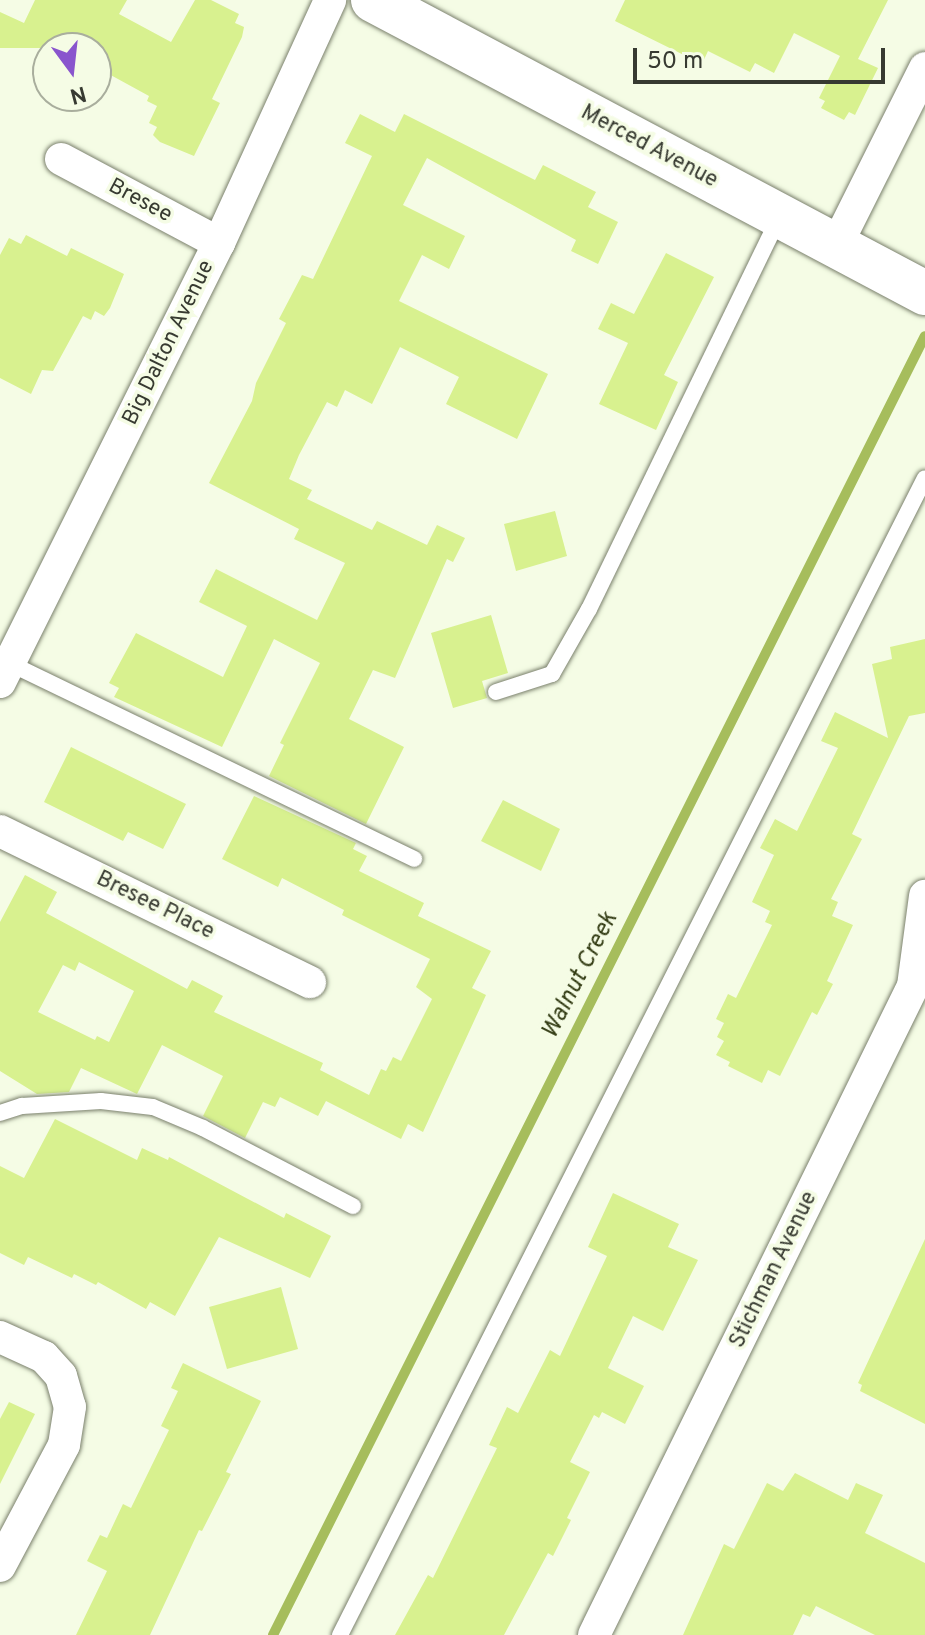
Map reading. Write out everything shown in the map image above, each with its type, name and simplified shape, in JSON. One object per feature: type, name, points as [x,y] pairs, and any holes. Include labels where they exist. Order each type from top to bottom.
[{"type":"main road","name":"Merced Avenue","points":[[373,0],[925,293]]},
{"type":"street","name":"Big Dalton Avenue","points":[[5,673],[219,243],[330,0]]},
{"type":"street","points":[[836,246],[925,68]]},
{"type":"street","name":"Bresee","points":[[61,159],[219,243]]},
{"type":"street","name":"Bresee Place","points":[[0,831],[310,982]]},
{"type":"street","name":"Stichman Avenue","points":[[594,1635],[913,986],[925,896]]},
{"type":"street","points":[[0,1337],[44,1357],[61,1376],[70,1407],[64,1445],[0,1566]]},
{"type":"lane","points":[[496,692],[552,674],[589,609],[779,217]]},
{"type":"lane","points":[[340,1635],[925,478]]},
{"type":"lane","points":[[5,673],[414,859]]},
{"type":"lane","points":[[0,1113],[22,1106],[101,1101],[153,1107],[203,1128],[353,1206]]},
{"type":"building","points":[[35,0],[127,0],[119,14],[171,42],[195,0],[211,0],[239,14],[235,23],[244,27],[212,99],[220,103],[194,156],[160,142],[153,135],[157,127],[149,123],[157,106],[147,101],[149,96],[112,76],[112,32],[32,32],[32,48],[0,48],[0,12],[24,23]]},
{"type":"building","points":[[625,0],[888,0],[858,59],[878,68],[855,115],[849,112],[844,120],[821,108],[825,101],[819,98],[840,56],[794,33],[774,73],[755,63],[750,72],[708,51],[702,64],[615,21]]},
{"type":"building","points":[[360,114],[395,132],[404,114],[535,180],[543,165],[596,192],[588,207],[618,222],[598,264],[571,251],[576,240],[427,158],[403,205],[465,236],[449,269],[422,255],[399,301],[548,374],[517,439],[446,404],[459,377],[400,347],[372,404],[345,390],[337,407],[327,402],[289,479],[312,490],[307,499],[372,530],[377,521],[427,545],[437,525],[465,538],[453,562],[447,559],[395,678],[373,670],[349,719],[404,747],[366,824],[269,776],[284,745],[280,743],[320,663],[274,639],[222,747],[114,697],[119,688],[109,683],[136,633],[223,677],[247,626],[199,602],[216,569],[317,620],[345,563],[294,539],[299,529],[209,483],[252,401],[256,383],[286,323],[279,319],[302,275],[313,279],[372,156],[345,143]]},
{"type":"building","points":[[26,235],[67,256],[71,248],[124,274],[104,316],[95,311],[91,320],[83,316],[53,371],[42,370],[31,394],[0,378],[0,255],[9,238],[21,244]]},
{"type":"building","points":[[666,253],[714,277],[664,375],[678,382],[656,430],[599,404],[628,343],[598,329],[611,303],[634,314]]},
{"type":"building","points":[[555,511],[567,556],[516,571],[504,524]]},
{"type":"building","points":[[491,615],[508,673],[482,681],[487,698],[453,708],[431,633]]},
{"type":"building","points":[[925,639],[925,713],[909,716],[852,834],[862,839],[831,899],[838,902],[832,916],[853,925],[827,981],[833,984],[817,1015],[812,1012],[780,1076],[768,1070],[762,1083],[728,1066],[730,1062],[716,1055],[724,1041],[717,1037],[724,1023],[716,1019],[728,994],[736,998],[772,925],[765,922],[770,911],[752,902],[774,855],[760,848],[775,819],[797,831],[838,748],[821,741],[835,712],[888,738],[872,664],[892,659],[890,647]]},
{"type":"building","points":[[71,747],[186,804],[163,849],[128,832],[123,841],[44,802]]},
{"type":"building","points":[[254,796],[356,843],[353,849],[367,856],[359,871],[424,903],[418,916],[491,951],[472,988],[486,995],[423,1132],[408,1124],[401,1139],[326,1101],[318,1116],[280,1097],[275,1107],[263,1102],[245,1138],[203,1116],[223,1076],[162,1045],[137,1094],[81,1068],[69,1092],[37,1094],[0,1071],[0,922],[25,875],[57,892],[46,913],[187,989],[192,980],[223,996],[214,1012],[323,1063],[320,1070],[369,1095],[381,1069],[386,1071],[393,1057],[401,1061],[432,999],[416,987],[430,959],[342,915],[344,910],[282,878],[278,887],[222,859]],"holes":[[[79,962],[134,991],[109,1042],[97,1036],[95,1040],[38,1012],[63,965],[75,971]]]},
{"type":"building","points":[[503,800],[560,829],[541,871],[481,841]]},
{"type":"building","points":[[55,1119],[137,1160],[142,1148],[168,1160],[169,1157],[284,1218],[286,1213],[331,1236],[310,1278],[219,1237],[175,1316],[150,1302],[146,1309],[98,1282],[96,1285],[74,1274],[72,1278],[28,1257],[24,1265],[0,1253],[0,1166],[24,1178]]},
{"type":"building","points":[[613,1193],[679,1224],[668,1247],[698,1260],[663,1331],[633,1316],[608,1368],[644,1386],[625,1424],[602,1412],[599,1418],[594,1415],[570,1462],[590,1472],[567,1518],[571,1520],[553,1556],[548,1553],[504,1635],[395,1635],[428,1575],[433,1578],[497,1448],[489,1445],[507,1407],[518,1413],[550,1350],[560,1356],[607,1256],[588,1247]]},
{"type":"building","points":[[925,1239],[925,1424],[860,1391],[862,1385],[858,1383]]},
{"type":"building","points":[[281,1287],[298,1349],[227,1369],[209,1307]]},
{"type":"building","points":[[183,1363],[261,1401],[226,1472],[231,1474],[202,1531],[199,1530],[150,1635],[76,1635],[107,1571],[87,1561],[100,1535],[107,1538],[123,1504],[131,1508],[169,1430],[161,1426],[178,1391],[171,1388]]},
{"type":"building","points":[[9,1402],[35,1414],[0,1484],[0,1419]]},
{"type":"building","points":[[795,1473],[848,1500],[856,1483],[883,1495],[865,1533],[925,1563],[925,1635],[875,1635],[816,1606],[810,1617],[803,1614],[793,1635],[683,1635],[724,1544],[734,1549],[767,1483],[783,1491]]},
{"type":"waterway","name":"Walnut Creek","points":[[273,1635],[925,336]]}]
